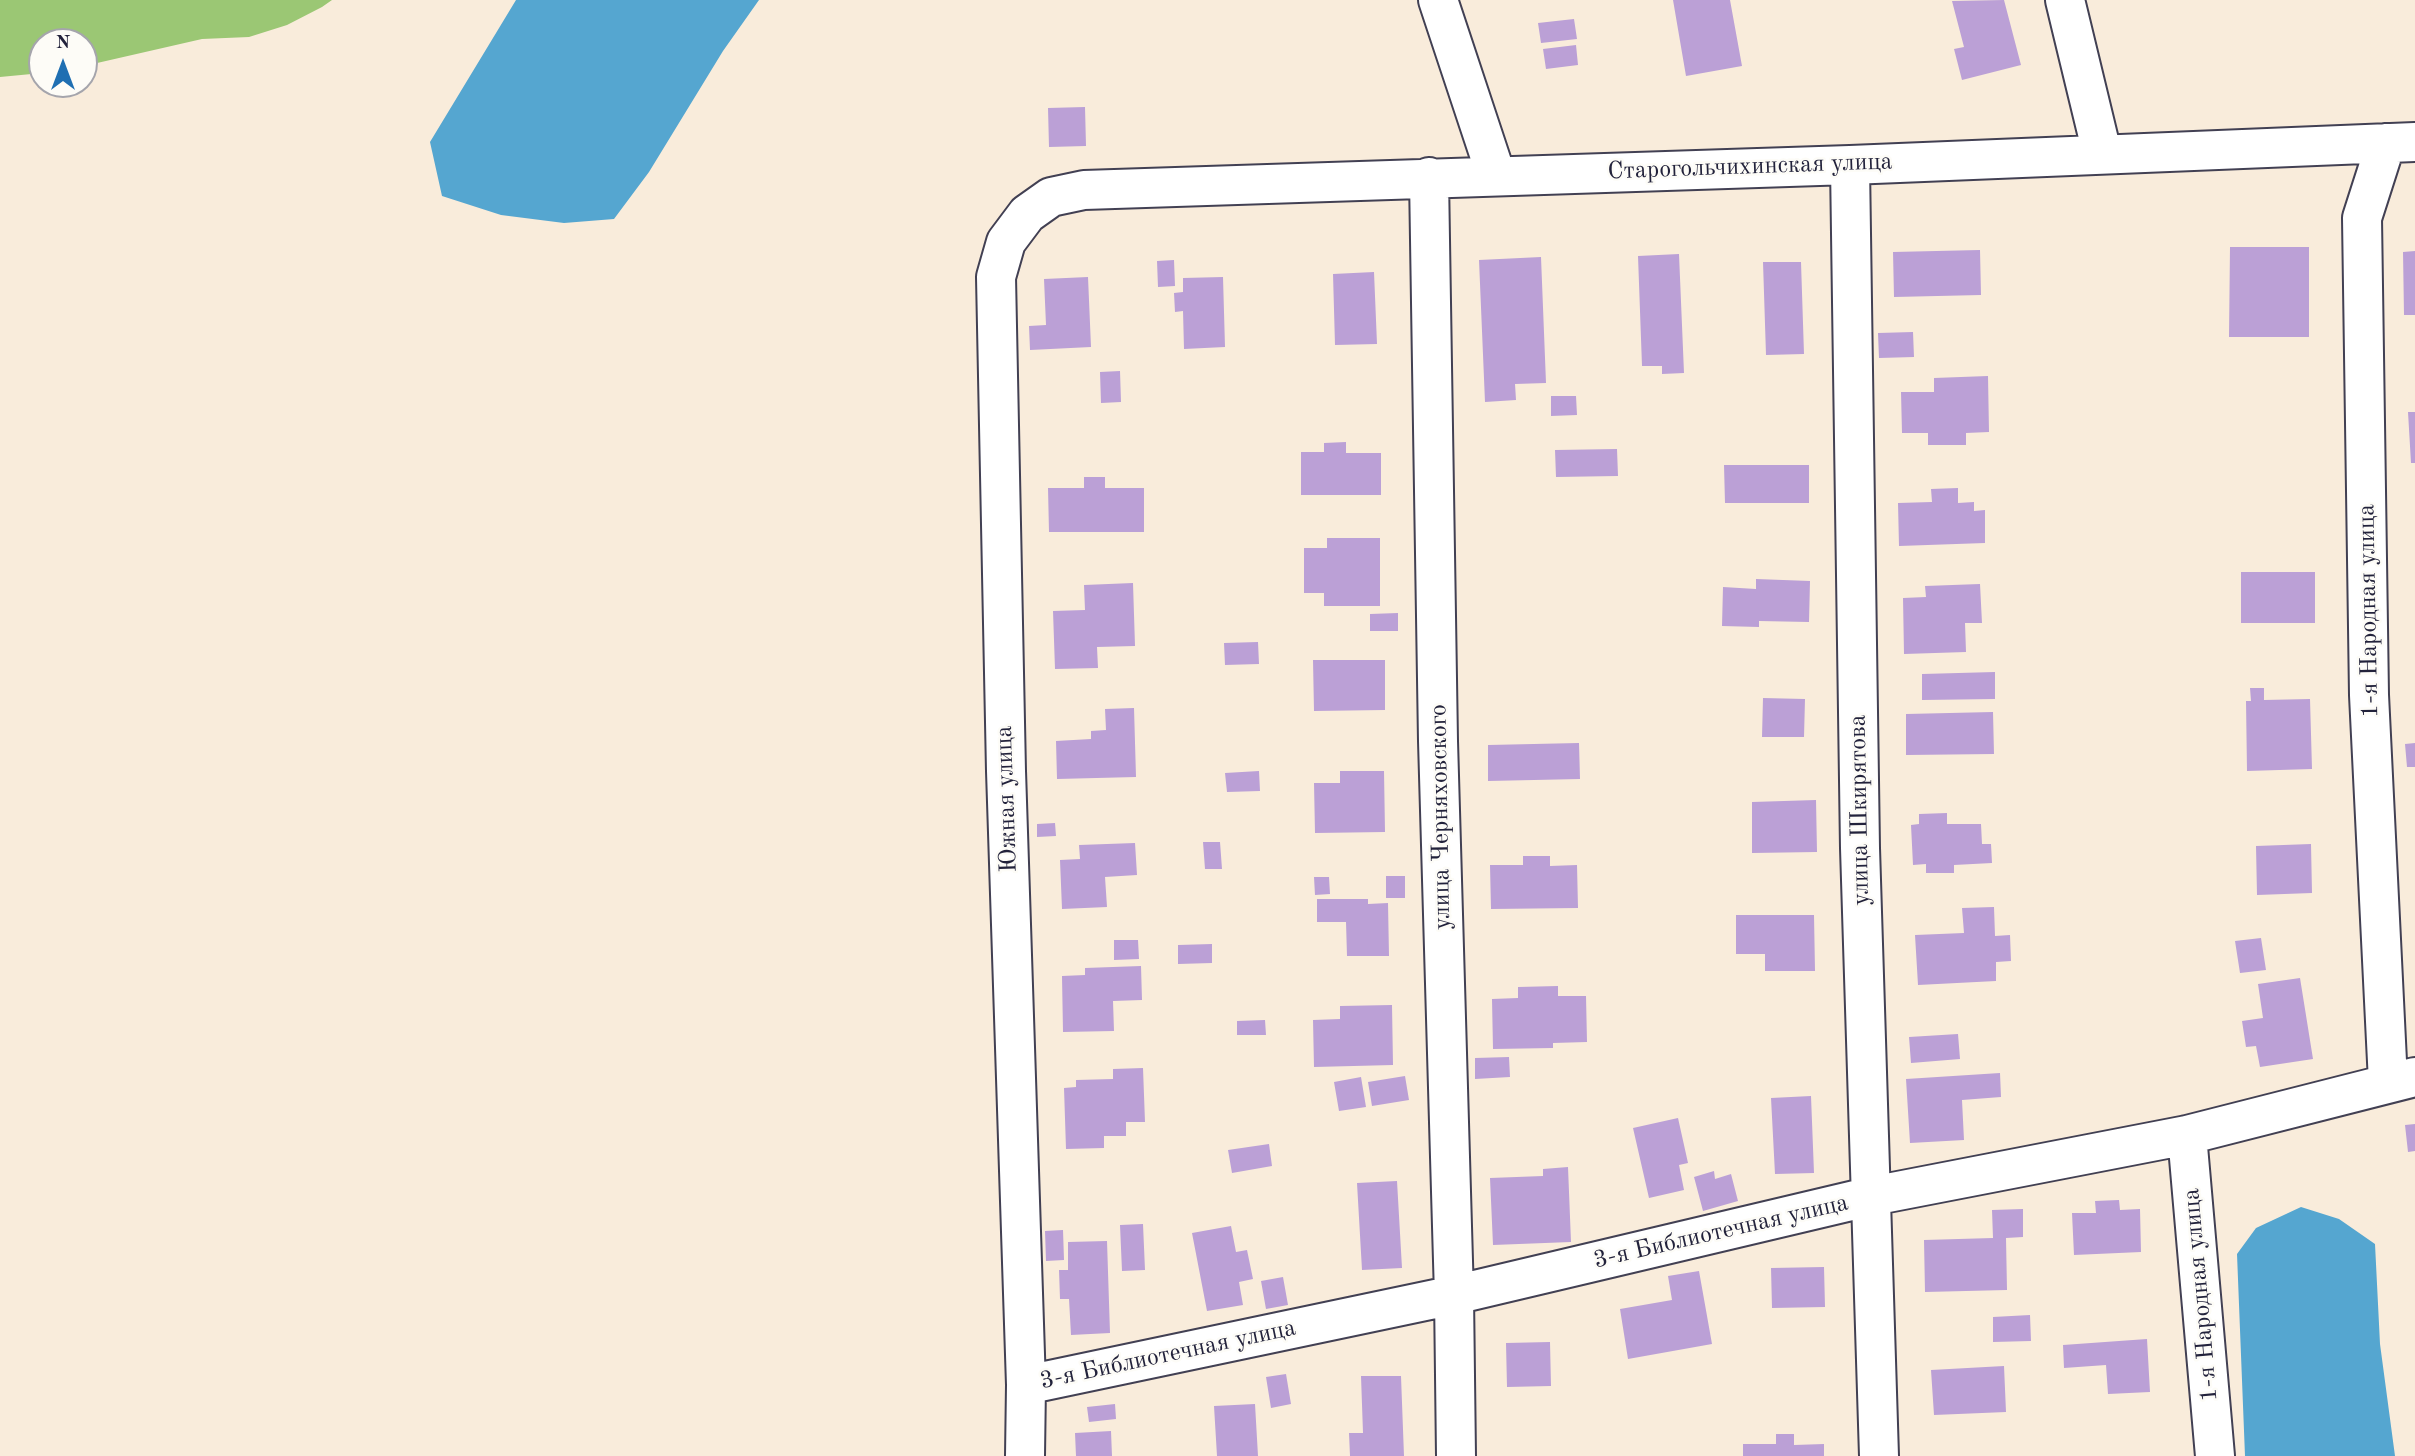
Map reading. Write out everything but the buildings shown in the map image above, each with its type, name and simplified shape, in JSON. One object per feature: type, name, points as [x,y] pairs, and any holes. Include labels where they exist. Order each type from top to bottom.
[{"type":"street","points":[[1438,0],[1496,175]]},
{"type":"street","points":[[2065,0],[2102,153]]},
{"type":"street","name":"Старогольчихинская улица","points":[[1084,190],[1850,165],[2401,142]]},
{"type":"street","name":"1-я Народная улица","points":[[2401,142],[2362,219],[2370,695],[2401,1080]]},
{"type":"street","name":"улица Шкирятова","points":[[1850,165],[1860,848],[1880,1456]]},
{"type":"street","name":"улица Черняховского","points":[[1429,177],[1438,741],[1456,1456]]},
{"type":"street","name":"Южная улица","points":[[1025,1456],[1026,1385],[1006,771],[996,277],[1006,242],[1027,214],[1052,197],[1084,190]]},
{"type":"street","name":"3-я Библиотечная улица","points":[[1026,1385],[1454,1296],[1872,1196],[2187,1135],[2401,1080]]},
{"type":"street","name":"1-я Народная улица","points":[[2187,1135],[2215,1456]]},
{"type":"green space","points":[[0,0],[332,0],[287,25],[249,37],[202,39],[98,63],[98,28],[28,28],[28,74],[0,77]]},
{"type":"water","points":[[516,0],[759,0],[723,51],[649,172],[614,219],[564,223],[501,215],[442,196],[430,142]]},
{"type":"water","points":[[2301,1207],[2339,1219],[2375,1244],[2380,1344],[2395,1456],[2245,1456],[2237,1254],[2256,1228]]}]
